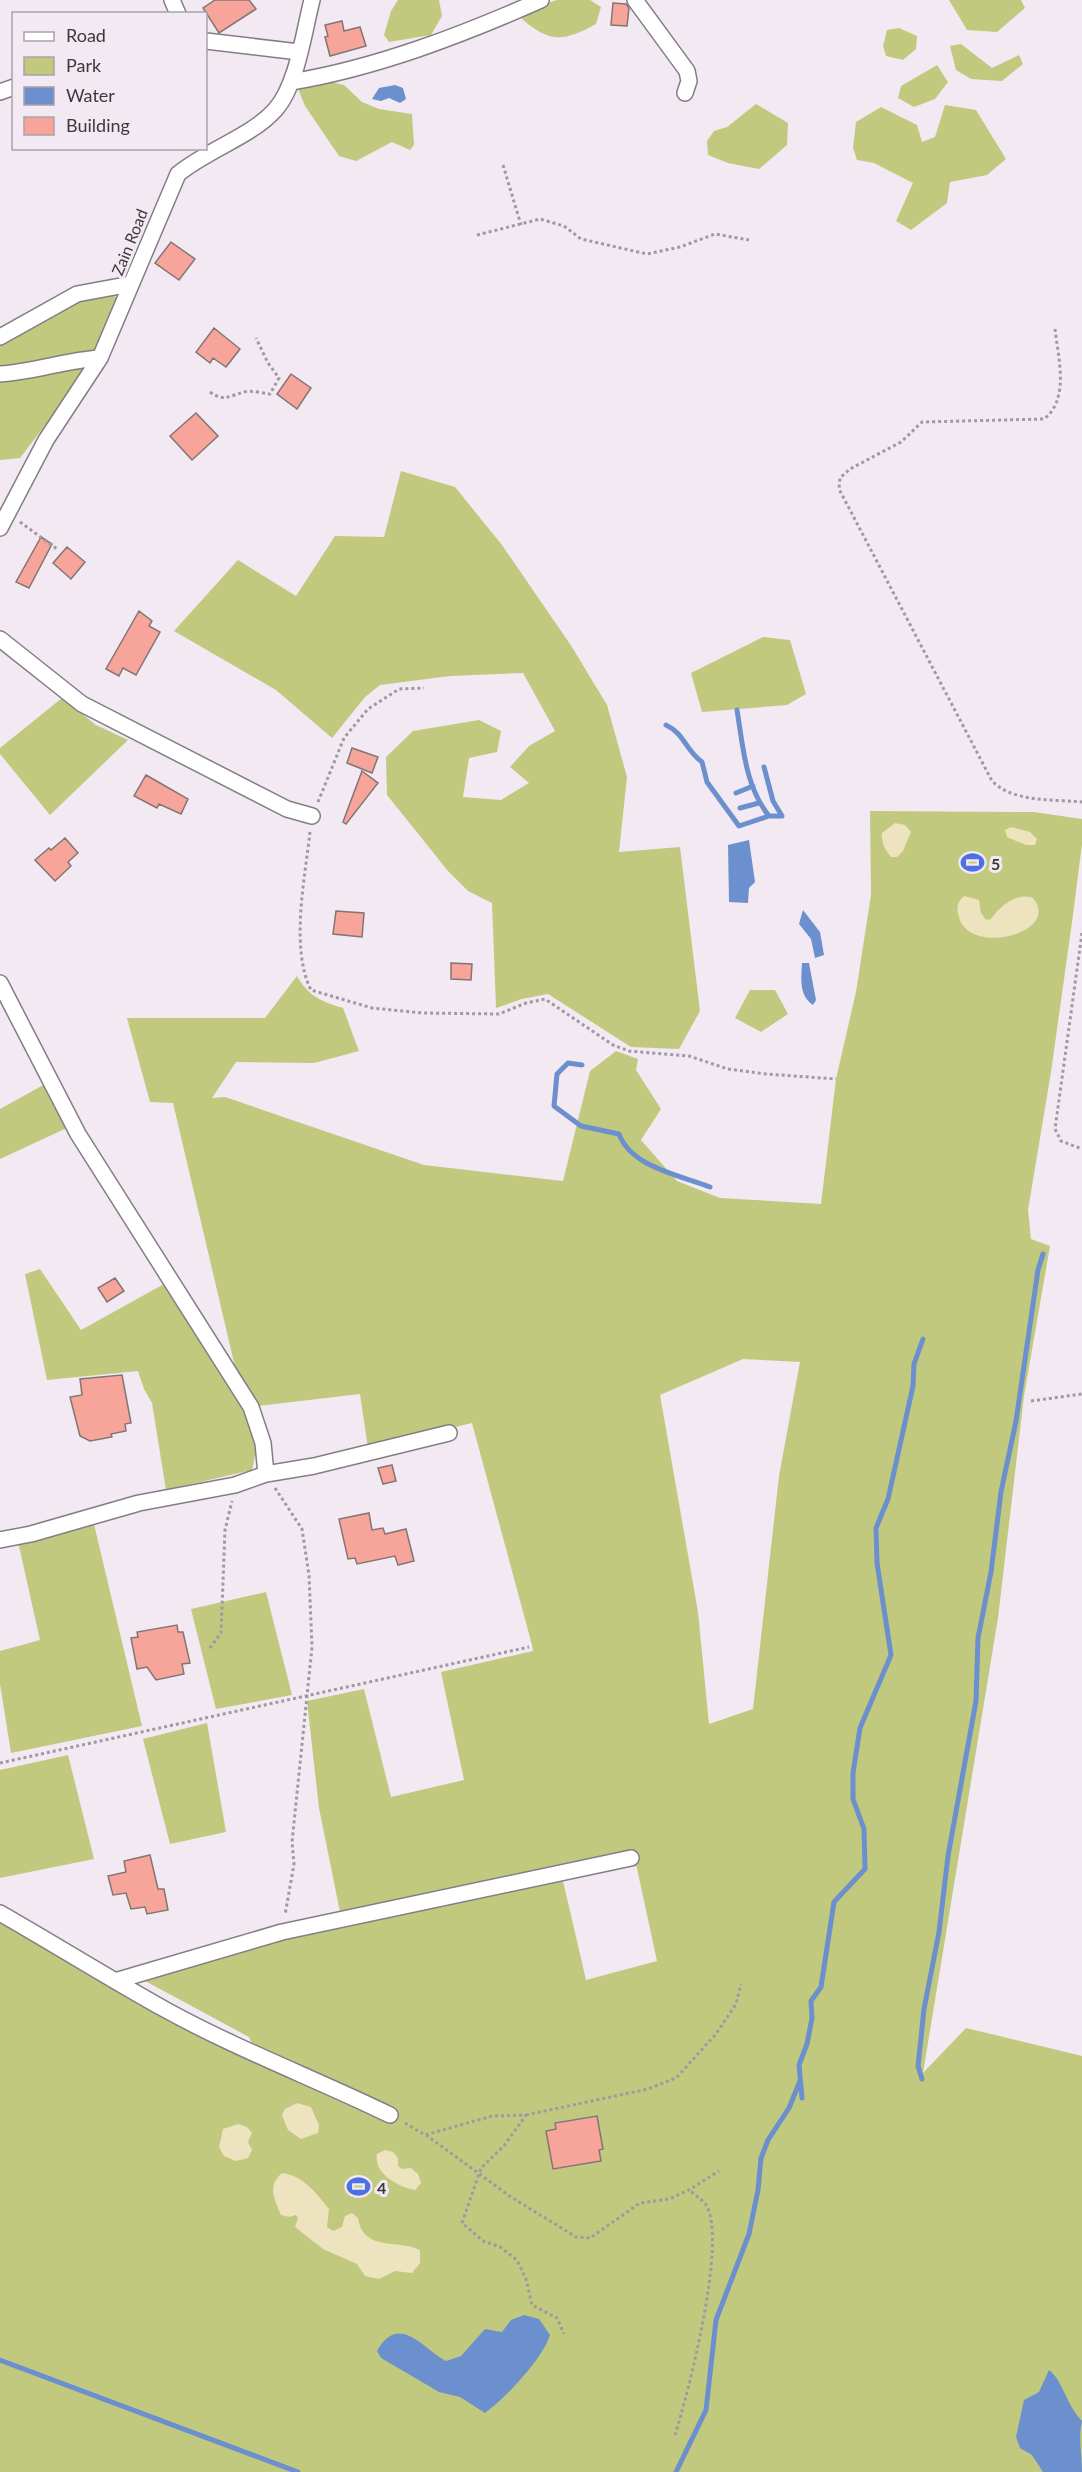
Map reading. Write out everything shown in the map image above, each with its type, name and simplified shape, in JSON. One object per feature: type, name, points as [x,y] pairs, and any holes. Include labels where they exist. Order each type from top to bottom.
[{"type":"street","name":"Zain Road","points":[[0,528],[46,440],[100,358],[178,174],[198,157],[251,129],[276,110],[291,82],[312,0]]},
{"type":"street","points":[[291,82],[330,76],[375,62],[500,18],[541,0]]},
{"type":"street","points":[[635,0],[687,71],[689,81],[685,93]]},
{"type":"street","points":[[207,40],[299,52]]},
{"type":"street","points":[[0,337],[77,294],[131,284]]},
{"type":"street","points":[[0,374],[70,360],[100,358]]},
{"type":"street","points":[[0,639],[82,704],[287,809],[312,816]]},
{"type":"street","points":[[0,983],[78,1134],[251,1407],[263,1443],[266,1474]]},
{"type":"street","points":[[0,1540],[31,1534],[139,1503],[236,1485],[266,1474],[314,1466],[448,1434]]},
{"type":"street","points":[[115,1981],[282,1932],[631,1858]]},
{"type":"street","points":[[0,1913],[115,1981],[261,2059],[331,2087],[390,2115]]},
{"type":"path","points":[[503,165],[521,225]]},
{"type":"path","points":[[477,235],[545,219],[564,226],[581,239],[648,254],[715,234],[749,240]]},
{"type":"path","points":[[1055,329],[1061,395],[1051,414],[1044,419],[922,422],[901,442],[850,469],[840,478],[839,489],[992,782],[1002,791],[1015,795],[1082,802]]},
{"type":"path","points":[[210,392],[219,398],[231,398],[245,392],[270,393],[279,378],[268,363],[256,338]]},
{"type":"path","points":[[7,513],[57,549]]},
{"type":"path","points":[[424,688],[399,689],[368,709],[344,738],[312,816],[302,898],[302,952],[306,979],[311,990],[372,1008],[423,1013],[499,1014],[526,1003],[545,999],[613,1045],[628,1051],[689,1056],[728,1069],[836,1079]]},
{"type":"path","points":[[1082,933],[1055,1129],[1061,1141],[1082,1149]]},
{"type":"path","points":[[1030,1401],[1082,1394]]},
{"type":"path","points":[[266,1474],[302,1529],[309,1575],[312,1647],[292,1842],[294,1864],[282,1932]]},
{"type":"path","points":[[210,1648],[221,1633],[225,1530],[236,1485]]},
{"type":"path","points":[[0,1762],[529,1647]]},
{"type":"path","points":[[425,2135],[492,2116],[526,2115],[648,2089],[676,2078],[716,2034],[736,2004],[741,1984]]},
{"type":"path","points":[[390,2115],[425,2135],[479,2174],[576,2237],[590,2238],[640,2203],[669,2199],[689,2190],[719,2171]]},
{"type":"path","points":[[526,2115],[504,2146],[481,2168],[462,2223],[483,2241],[500,2247],[517,2260],[526,2279],[532,2305],[557,2318],[564,2334]]},
{"type":"path","points":[[675,2435],[692,2379],[714,2242],[707,2206],[689,2190]]},
{"type":"green space","points":[[398,0],[439,0],[442,16],[431,35],[389,42],[384,35],[391,11]]},
{"type":"green space","points":[[557,0],[590,0],[601,7],[596,24],[565,37],[557,37],[541,32],[522,19],[526,10]]},
{"type":"green space","points":[[949,0],[1021,0],[1025,8],[997,32],[967,30]]},
{"type":"green space","points":[[899,28],[917,36],[916,49],[903,60],[886,56],[883,46],[887,30]]},
{"type":"green space","points":[[961,44],[992,68],[1019,55],[1023,64],[1002,81],[971,79],[956,70],[950,46]]},
{"type":"green space","points":[[937,65],[948,82],[935,99],[914,107],[898,98],[901,86]]},
{"type":"green space","points":[[319,79],[344,85],[362,102],[379,109],[412,114],[414,145],[410,150],[392,142],[356,161],[339,156],[305,106],[298,89]]},
{"type":"green space","points":[[756,104],[788,123],[787,145],[759,169],[728,163],[708,155],[707,141],[714,131],[727,127]]},
{"type":"green space","points":[[945,105],[976,110],[1006,159],[987,175],[950,182],[947,203],[911,230],[896,221],[913,183],[874,163],[857,160],[853,148],[856,122],[881,107],[917,125],[922,142],[935,137]]},
{"type":"green space","points":[[113,295],[124,303],[85,373],[20,458],[0,460],[0,338],[65,303]]},
{"type":"green space","points":[[401,471],[455,487],[502,545],[572,647],[607,705],[627,777],[619,852],[680,847],[700,1011],[679,1049],[631,1047],[548,994],[522,999],[496,1008],[492,903],[468,891],[448,871],[387,795],[386,757],[413,731],[479,720],[501,731],[497,752],[469,758],[463,797],[501,800],[529,783],[510,767],[529,746],[555,731],[523,673],[450,676],[380,685],[365,697],[332,738],[276,690],[174,631],[238,560],[296,596],[335,536],[384,537]]},
{"type":"green space","points":[[763,637],[790,640],[806,694],[787,705],[702,712],[691,673]]},
{"type":"green space","points":[[62,698],[96,725],[128,740],[50,815],[0,754],[0,748]]},
{"type":"green space","points":[[870,811],[1034,812],[1082,819],[1082,844],[1073,915],[1051,1072],[1028,1210],[1031,1239],[1050,1246],[1024,1396],[998,1618],[923,2073],[966,2028],[1082,2056],[1082,2472],[0,2472],[0,1922],[126,1992],[257,2053],[249,2037],[134,1975],[234,1950],[563,1881],[586,1980],[657,1961],[633,1850],[340,1912],[319,1808],[307,1701],[364,1689],[391,1797],[464,1780],[441,1672],[533,1651],[532,1645],[472,1423],[368,1448],[360,1394],[258,1406],[236,1371],[173,1103],[150,1102],[127,1018],[265,1018],[297,976],[306,989],[316,997],[343,1008],[359,1051],[314,1063],[236,1062],[212,1098],[225,1097],[424,1165],[563,1181],[590,1071],[616,1051],[638,1059],[636,1070],[661,1109],[641,1140],[677,1181],[720,1198],[821,1204],[836,1079],[856,992],[871,895]],"holes":[[[743,1359],[800,1362],[779,1476],[753,1709],[709,1724],[698,1612],[660,1395]]]},
{"type":"green space","points":[[750,990],[775,990],[788,1014],[761,1032],[735,1018]]},
{"type":"green space","points":[[45,1084],[69,1127],[0,1159],[0,1109]]},
{"type":"green space","points":[[40,1269],[81,1330],[164,1284],[239,1396],[259,1437],[252,1470],[166,1490],[152,1403],[138,1371],[47,1380],[25,1274]]},
{"type":"green space","points":[[93,1520],[142,1726],[11,1753],[0,1684],[0,1651],[40,1640],[17,1537]]},
{"type":"green space","points":[[266,1592],[292,1695],[216,1709],[191,1609]]},
{"type":"green space","points":[[207,1723],[226,1832],[170,1844],[143,1739]]},
{"type":"green space","points":[[68,1755],[94,1859],[0,1878],[0,1770]]},
{"type":"sand","points":[[895,823],[905,825],[911,832],[903,851],[897,857],[891,857],[884,846],[882,833]]},
{"type":"sand","points":[[1011,827],[1030,832],[1037,839],[1035,845],[1026,845],[1007,837],[1005,830]]},
{"type":"sand","points":[[964,896],[979,900],[981,913],[986,920],[991,919],[1009,901],[1021,897],[1033,898],[1039,911],[1035,921],[1025,930],[1011,936],[994,938],[979,936],[966,929],[959,917],[958,906]]},
{"type":"sand","points":[[297,2103],[311,2107],[319,2125],[318,2133],[301,2139],[288,2130],[282,2115],[285,2109]]},
{"type":"sand","points":[[238,2124],[247,2127],[252,2133],[248,2142],[252,2150],[248,2158],[236,2161],[224,2156],[219,2147],[223,2129]]},
{"type":"sand","points":[[385,2150],[393,2152],[398,2158],[398,2166],[402,2169],[411,2168],[418,2174],[421,2183],[415,2190],[401,2186],[383,2173],[377,2161],[377,2154]]},
{"type":"sand","points":[[282,2173],[303,2181],[319,2197],[329,2209],[327,2227],[333,2231],[342,2227],[345,2216],[352,2213],[358,2218],[361,2229],[374,2240],[420,2250],[420,2263],[412,2273],[395,2271],[379,2279],[365,2276],[357,2264],[323,2249],[295,2227],[298,2218],[296,2215],[289,2217],[281,2215],[274,2198],[273,2188]]},
{"type":"water","points":[[395,85],[403,88],[406,99],[400,103],[389,98],[381,101],[372,99],[379,88]]},
{"type":"water","points":[[749,840],[755,882],[749,888],[748,903],[729,902],[728,845]]},
{"type":"water","points":[[803,910],[820,932],[824,955],[815,958],[811,939],[799,924]]},
{"type":"water","points":[[802,963],[809,963],[816,1000],[813,1005],[803,992]]},
{"type":"water","points":[[524,2315],[539,2319],[550,2335],[540,2355],[523,2377],[485,2413],[460,2397],[439,2392],[381,2358],[377,2351],[385,2340],[394,2334],[402,2334],[420,2342],[446,2361],[461,2356],[485,2329],[502,2332],[511,2320]]},
{"type":"water","points":[[1049,2370],[1058,2380],[1072,2408],[1082,2421],[1080,2440],[1082,2472],[1043,2472],[1032,2455],[1020,2448],[1016,2437],[1024,2400],[1039,2392]]},
{"type":"building","points":[[215,0],[249,0],[256,9],[219,33],[203,8]]},
{"type":"building","points":[[613,3],[626,4],[629,8],[627,26],[611,25]]},
{"type":"building","points":[[342,21],[344,31],[360,27],[366,46],[330,56],[325,37],[328,36],[325,25]]},
{"type":"building","points":[[171,242],[195,259],[179,280],[155,263]]},
{"type":"building","points":[[214,328],[240,349],[226,367],[213,358],[210,363],[196,352]]},
{"type":"building","points":[[291,374],[311,388],[297,409],[277,394]]},
{"type":"building","points":[[196,413],[218,436],[192,460],[170,436]]},
{"type":"building","points":[[41,537],[52,544],[29,588],[16,582]]},
{"type":"building","points":[[67,547],[85,562],[71,579],[53,563]]},
{"type":"building","points":[[139,611],[152,621],[149,626],[160,632],[136,675],[123,668],[119,676],[106,669]]},
{"type":"building","points":[[352,748],[378,757],[372,773],[347,763]]},
{"type":"building","points":[[362,771],[378,783],[346,824],[343,822]]},
{"type":"building","points":[[146,775],[188,799],[181,814],[159,804],[157,808],[134,796]]},
{"type":"building","points":[[65,838],[78,853],[68,862],[71,866],[55,881],[35,860]]},
{"type":"building","points":[[336,911],[364,913],[362,937],[333,934]]},
{"type":"building","points":[[451,963],[472,964],[471,980],[451,979]]},
{"type":"building","points":[[115,1278],[124,1291],[107,1302],[98,1288]]},
{"type":"building","points":[[122,1375],[131,1423],[125,1424],[126,1431],[111,1434],[112,1437],[90,1441],[80,1436],[70,1397],[82,1395],[80,1379]]},
{"type":"building","points":[[392,1465],[396,1481],[383,1484],[378,1468]]},
{"type":"building","points":[[369,1513],[372,1530],[383,1528],[385,1534],[406,1529],[414,1561],[398,1565],[395,1556],[357,1564],[355,1558],[348,1559],[339,1519]]},
{"type":"building","points":[[177,1625],[178,1632],[183,1632],[190,1663],[182,1664],[184,1674],[156,1680],[147,1667],[137,1669],[131,1638],[138,1637],[137,1632]]},
{"type":"building","points":[[150,1855],[158,1889],[164,1889],[168,1910],[147,1914],[145,1907],[131,1909],[126,1893],[113,1895],[108,1876],[126,1872],[124,1861]]},
{"type":"building","points":[[597,2116],[603,2149],[599,2150],[601,2161],[553,2169],[546,2131],[556,2129],[555,2123]]},
{"type":"waterway","points":[[737,710],[746,765],[755,792],[769,816],[782,816],[773,801],[764,767]]},
{"type":"waterway","points":[[666,725],[677,733],[702,762],[707,782],[739,826],[769,816]]},
{"type":"waterway","points":[[736,793],[753,786]]},
{"type":"waterway","points":[[740,808],[759,803]]},
{"type":"waterway","points":[[582,1065],[568,1063],[557,1074],[554,1106],[581,1126],[619,1134],[634,1155],[645,1162],[671,1174],[710,1187]]},
{"type":"waterway","points":[[922,2079],[918,2066],[924,2009],[939,1932],[948,1856],[976,1701],[978,1638],[991,1572],[1001,1492],[1016,1421],[1038,1270],[1043,1254]]},
{"type":"waterway","points":[[802,2098],[799,2065],[807,2044],[812,2018],[811,2001],[821,1987],[834,1902],[865,1869],[864,1829],[853,1799],[853,1773],[860,1728],[891,1655],[877,1563],[876,1528],[888,1499],[913,1386],[914,1364],[923,1339]]},
{"type":"waterway","points":[[676,2472],[706,2410],[716,2320],[749,2234],[758,2190],[761,2158],[768,2140],[789,2108],[800,2081]]},
{"type":"waterway","points":[[0,2360],[298,2472]]},
{"type":"place","name":"5","points":[[973,863]]},
{"type":"place","name":"4","points":[[359,2187]]}]
